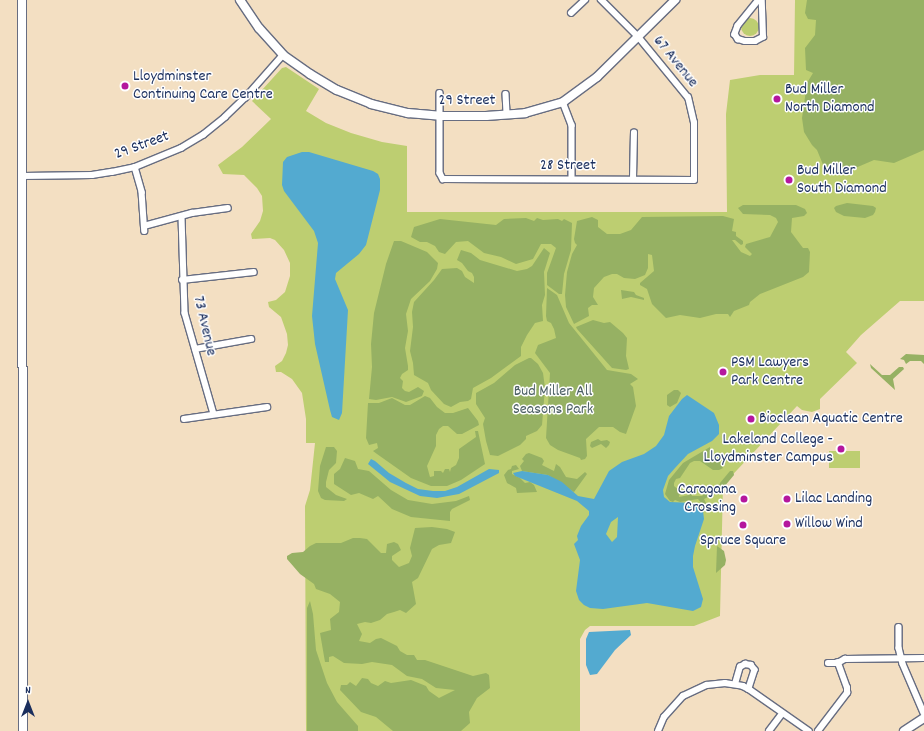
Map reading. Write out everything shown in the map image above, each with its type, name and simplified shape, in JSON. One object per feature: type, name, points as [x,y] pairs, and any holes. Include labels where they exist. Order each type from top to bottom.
[{"type":"main road","points":[[22,0],[23,731]]},
{"type":"main road","name":"29 Street","points":[[240,0],[245,10],[283,55],[320,80],[358,99],[408,113],[440,116],[507,115],[525,113],[562,102],[597,77],[675,0]]},
{"type":"main road","points":[[908,729],[924,718]]},
{"type":"street","points":[[571,13],[585,0]]},
{"type":"street","name":"67 Avenue","points":[[601,0],[638,37],[688,98],[694,122],[694,180]]},
{"type":"street","points":[[760,0],[762,37],[755,41],[738,39],[735,34],[738,26],[760,0]]},
{"type":"street","name":"29 Street","points":[[23,176],[92,175],[135,167],[181,148],[203,135],[245,98],[283,55]]},
{"type":"street","points":[[440,93],[440,116]]},
{"type":"street","points":[[506,94],[507,115]]},
{"type":"street","points":[[562,102],[572,125],[572,179]]},
{"type":"street","name":"28 Street","points":[[440,116],[440,173],[443,179],[694,180]]},
{"type":"street","points":[[633,179],[634,133]]},
{"type":"street","points":[[135,167],[142,192],[144,228],[192,214],[228,208]]},
{"type":"street","name":"73 Avenue","points":[[182,217],[182,280],[184,313],[214,414]]},
{"type":"street","points":[[182,280],[254,272]]},
{"type":"street","points":[[195,349],[251,339]]},
{"type":"street","points":[[184,419],[268,407]]},
{"type":"street","points":[[899,627],[901,658],[905,672],[924,713]]},
{"type":"street","points":[[828,663],[838,663],[845,659],[924,658]]},
{"type":"street","points":[[818,731],[847,693],[847,688],[838,663]]},
{"type":"street","points":[[735,684],[740,667],[745,664],[751,665],[755,670],[749,689]]},
{"type":"street","points":[[658,731],[664,717],[671,708],[690,692],[716,683],[735,684],[749,689],[782,714],[809,731]]},
{"type":"street","points":[[769,731],[782,714]]},
{"type":"green space","name":"Bud Miller All Seasons Park","points":[[795,0],[924,0],[924,301],[900,301],[861,335],[846,352],[857,363],[820,399],[820,409],[812,412],[802,410],[797,406],[723,485],[720,616],[694,626],[590,626],[585,630],[580,639],[580,731],[306,731],[305,506],[310,490],[315,443],[306,443],[306,419],[302,393],[292,379],[281,372],[276,372],[275,366],[282,361],[286,353],[288,345],[287,334],[281,317],[269,307],[268,302],[276,300],[285,292],[290,276],[290,263],[284,250],[275,240],[270,238],[252,239],[251,234],[260,221],[263,211],[262,196],[257,188],[244,175],[223,174],[218,165],[242,147],[271,119],[252,101],[282,68],[286,67],[319,89],[306,111],[326,123],[351,133],[382,142],[407,146],[407,212],[727,212],[726,114],[730,80],[760,75],[794,75]]},
{"type":"green space","points":[[807,0],[924,0],[924,150],[894,163],[874,160],[846,172],[837,174],[824,167],[817,150],[804,132],[802,118],[807,83],[813,73],[806,70],[805,48],[815,35],[816,20],[808,19],[805,13]]},
{"type":"green space","points":[[750,18],[756,21],[759,27],[756,33],[750,36],[744,33],[741,27],[744,21]]},
{"type":"green space","points":[[847,203],[873,206],[876,208],[873,215],[865,218],[844,216],[836,212],[834,208],[836,206]]},
{"type":"green space","points":[[743,205],[796,205],[805,209],[807,213],[804,216],[792,218],[791,232],[803,248],[808,248],[810,252],[809,272],[803,277],[760,294],[750,302],[749,305],[734,311],[730,317],[728,314],[716,314],[700,318],[680,315],[666,318],[652,304],[647,289],[640,285],[640,283],[654,271],[652,255],[648,254],[648,268],[645,275],[635,279],[624,278],[617,274],[604,277],[594,288],[593,297],[598,305],[592,305],[588,308],[589,316],[574,324],[566,307],[565,295],[567,272],[572,254],[577,245],[574,239],[577,221],[592,217],[598,220],[598,227],[607,234],[620,234],[631,230],[642,217],[723,216],[734,219],[732,231],[736,232],[736,236],[743,241],[743,244],[741,245],[735,240],[732,240],[741,252],[750,256],[752,254],[745,247],[746,244],[770,237],[778,222],[776,218],[770,215],[743,214],[738,208]]},
{"type":"green space","points":[[526,218],[534,221],[537,218],[543,220],[558,219],[562,221],[564,219],[572,223],[571,250],[564,274],[562,294],[559,294],[547,285],[547,273],[556,248],[551,244],[541,244],[533,259],[516,264],[501,257],[484,253],[468,241],[456,242],[445,254],[439,252],[435,246],[427,242],[420,242],[411,237],[414,227],[440,219],[496,225],[504,219]]},
{"type":"green space","points":[[394,241],[401,241],[427,252],[438,263],[437,269],[430,281],[411,299],[406,314],[408,331],[405,348],[408,370],[402,374],[400,378],[403,381],[402,388],[409,392],[418,387],[424,391],[422,396],[406,402],[392,397],[376,400],[369,399],[374,313],[386,264]]},
{"type":"green space","points":[[544,248],[550,253],[544,272],[545,295],[542,305],[543,321],[535,323],[527,335],[521,347],[521,356],[491,378],[473,388],[471,399],[468,401],[460,402],[451,407],[444,404],[431,390],[428,383],[414,375],[410,351],[414,302],[442,269],[457,268],[462,271],[465,277],[474,283],[472,273],[457,260],[461,250],[471,253],[480,260],[517,271],[527,269],[532,266]]},
{"type":"green space","points":[[547,288],[557,295],[569,323],[607,370],[631,374],[638,379],[630,384],[633,387],[636,406],[626,434],[613,427],[599,427],[586,439],[587,456],[585,459],[581,460],[580,458],[558,450],[550,445],[546,438],[550,373],[535,353],[538,345],[556,338],[554,329],[551,323],[547,321],[546,316]]},
{"type":"green space","points":[[621,290],[634,292],[636,295],[644,298],[644,300],[631,297],[622,299]]},
{"type":"green space","points":[[593,320],[604,323],[610,322],[627,338],[626,356],[629,369],[612,368],[576,327]]},
{"type":"green space","points":[[906,354],[924,355],[924,364],[921,361],[910,361],[906,364],[904,360],[900,359]]},
{"type":"green space","points":[[529,358],[538,364],[543,373],[545,388],[542,425],[537,431],[526,436],[526,439],[520,445],[498,456],[490,455],[483,424],[485,418],[476,404],[476,393],[494,383],[515,365]]},
{"type":"green space","points":[[870,364],[882,375],[890,375],[899,367],[903,367],[904,369],[893,379],[895,390],[871,368]]},
{"type":"green space","points":[[674,390],[678,390],[681,393],[677,403],[670,407],[667,405],[667,395]]},
{"type":"green space","points":[[425,396],[430,398],[437,407],[445,413],[453,413],[468,408],[478,421],[479,425],[462,434],[457,434],[448,426],[443,426],[439,429],[436,435],[436,446],[427,466],[430,477],[434,476],[434,471],[441,471],[443,473],[445,469],[449,469],[450,472],[451,468],[456,465],[459,458],[459,449],[476,437],[475,431],[478,431],[485,464],[461,480],[447,486],[431,486],[411,478],[373,451],[378,448],[377,443],[369,445],[366,438],[368,403],[379,403],[392,398],[405,405],[410,405]]},
{"type":"green space","points":[[598,439],[601,441],[607,440],[610,442],[609,445],[606,448],[601,444],[592,448],[590,446],[591,442]]},
{"type":"green space","points":[[326,447],[334,447],[337,451],[336,463],[329,470],[326,487],[336,495],[347,499],[344,501],[325,500],[321,498],[318,491],[320,466]]},
{"type":"green space","points":[[710,447],[710,452],[717,457],[723,468],[713,470],[700,461],[694,461],[690,463],[680,478],[676,479],[674,483],[674,486],[680,491],[679,497],[689,495],[691,492],[692,496],[702,496],[706,492],[708,497],[704,499],[707,505],[702,504],[698,499],[680,502],[675,500],[673,502],[670,501],[665,494],[669,480],[683,463]]},
{"type":"green space","points":[[829,451],[860,451],[860,468],[829,468]]},
{"type":"green space","points":[[529,453],[542,458],[544,461],[542,465],[554,471],[556,464],[560,467],[566,477],[577,479],[585,472],[587,474],[574,492],[548,475],[522,471],[520,466],[524,461],[522,459]]},
{"type":"green space","points":[[345,458],[355,461],[358,469],[369,471],[391,490],[408,500],[432,504],[456,501],[469,496],[470,500],[452,509],[450,512],[450,521],[411,517],[392,509],[378,496],[373,499],[359,493],[351,495],[334,484],[334,474],[340,469]]},
{"type":"green space","points":[[516,465],[519,469],[512,471],[512,474],[520,478],[525,483],[530,482],[534,485],[537,492],[517,493],[516,488],[507,483],[504,475],[511,469],[512,466]]},
{"type":"green space","points":[[730,471],[733,471],[734,475],[724,487],[721,488],[719,486],[720,483]]},
{"type":"green space","points":[[432,527],[447,529],[455,532],[451,543],[439,545],[432,549],[418,578],[412,582],[416,604],[406,613],[400,610],[387,614],[380,620],[371,623],[365,622],[357,624],[362,634],[359,641],[370,643],[381,638],[397,646],[400,651],[407,655],[414,655],[417,660],[425,660],[473,676],[486,673],[489,675],[490,688],[477,698],[469,712],[470,723],[461,731],[393,731],[376,717],[361,712],[340,690],[341,685],[347,685],[350,682],[356,686],[362,678],[368,679],[371,683],[378,686],[385,681],[391,683],[411,680],[426,686],[429,691],[439,698],[455,690],[436,688],[422,679],[407,676],[392,665],[372,662],[362,664],[344,663],[333,656],[329,657],[329,662],[325,662],[320,633],[331,630],[330,619],[339,612],[340,602],[330,594],[316,589],[314,584],[300,574],[287,559],[287,556],[292,553],[303,552],[316,543],[341,543],[353,538],[360,538],[367,539],[381,553],[386,553],[387,544],[394,542],[398,544],[401,550],[392,556],[392,560],[399,567],[409,563],[412,556],[410,548],[415,528]]},
{"type":"green space","points":[[717,546],[724,551],[726,560],[725,565],[716,573]]},
{"type":"green space","points":[[310,601],[313,614],[316,650],[327,683],[337,702],[358,726],[358,731],[307,731],[307,608]]},
{"type":"water","points":[[302,152],[309,152],[373,171],[378,174],[380,179],[380,190],[366,245],[359,254],[336,273],[335,279],[348,310],[342,413],[339,420],[332,417],[315,344],[312,316],[318,243],[314,231],[284,191],[282,185],[283,162],[287,157]]},
{"type":"water","points":[[687,395],[714,413],[719,425],[719,434],[712,441],[688,454],[668,476],[663,490],[664,497],[670,502],[694,503],[703,511],[704,519],[693,556],[693,567],[703,599],[701,607],[693,611],[647,603],[603,609],[590,608],[579,600],[576,591],[580,560],[574,544],[578,540],[577,536],[581,526],[589,515],[589,511],[577,501],[515,476],[513,473],[522,471],[548,475],[562,482],[578,496],[594,499],[609,471],[622,462],[644,454],[656,446],[664,435],[669,416]],"holes":[[[618,517],[617,537],[612,542],[606,534],[611,522]]]},
{"type":"water","points":[[371,459],[389,473],[406,483],[418,489],[433,491],[445,491],[457,487],[489,469],[499,470],[499,473],[459,494],[437,498],[420,496],[390,482],[368,464]]},
{"type":"water","points":[[630,630],[631,635],[615,650],[597,674],[590,675],[586,665],[586,639],[589,632]]},
{"type":"place","name":"Lloydminster Continuing Care Centre","points":[[125,86]]},
{"type":"place","name":"Bud Miller North Diamond","points":[[777,99]]},
{"type":"place","name":"Bud Miller South Diamond","points":[[789,180]]},
{"type":"place","name":"PSM Lawyers Park Centre","points":[[723,372]]},
{"type":"place","name":"Bioclean Aquatic Centre","points":[[751,419]]},
{"type":"place","name":"Lakeland College - Lloydminster Campus","points":[[841,449]]},
{"type":"place","name":"Caragana Crossing","points":[[744,499]]},
{"type":"place","name":"Lilac Landing","points":[[787,499]]},
{"type":"place","name":"Willow Wind","points":[[787,524]]},
{"type":"place","name":"Spruce Square","points":[[743,525]]}]
